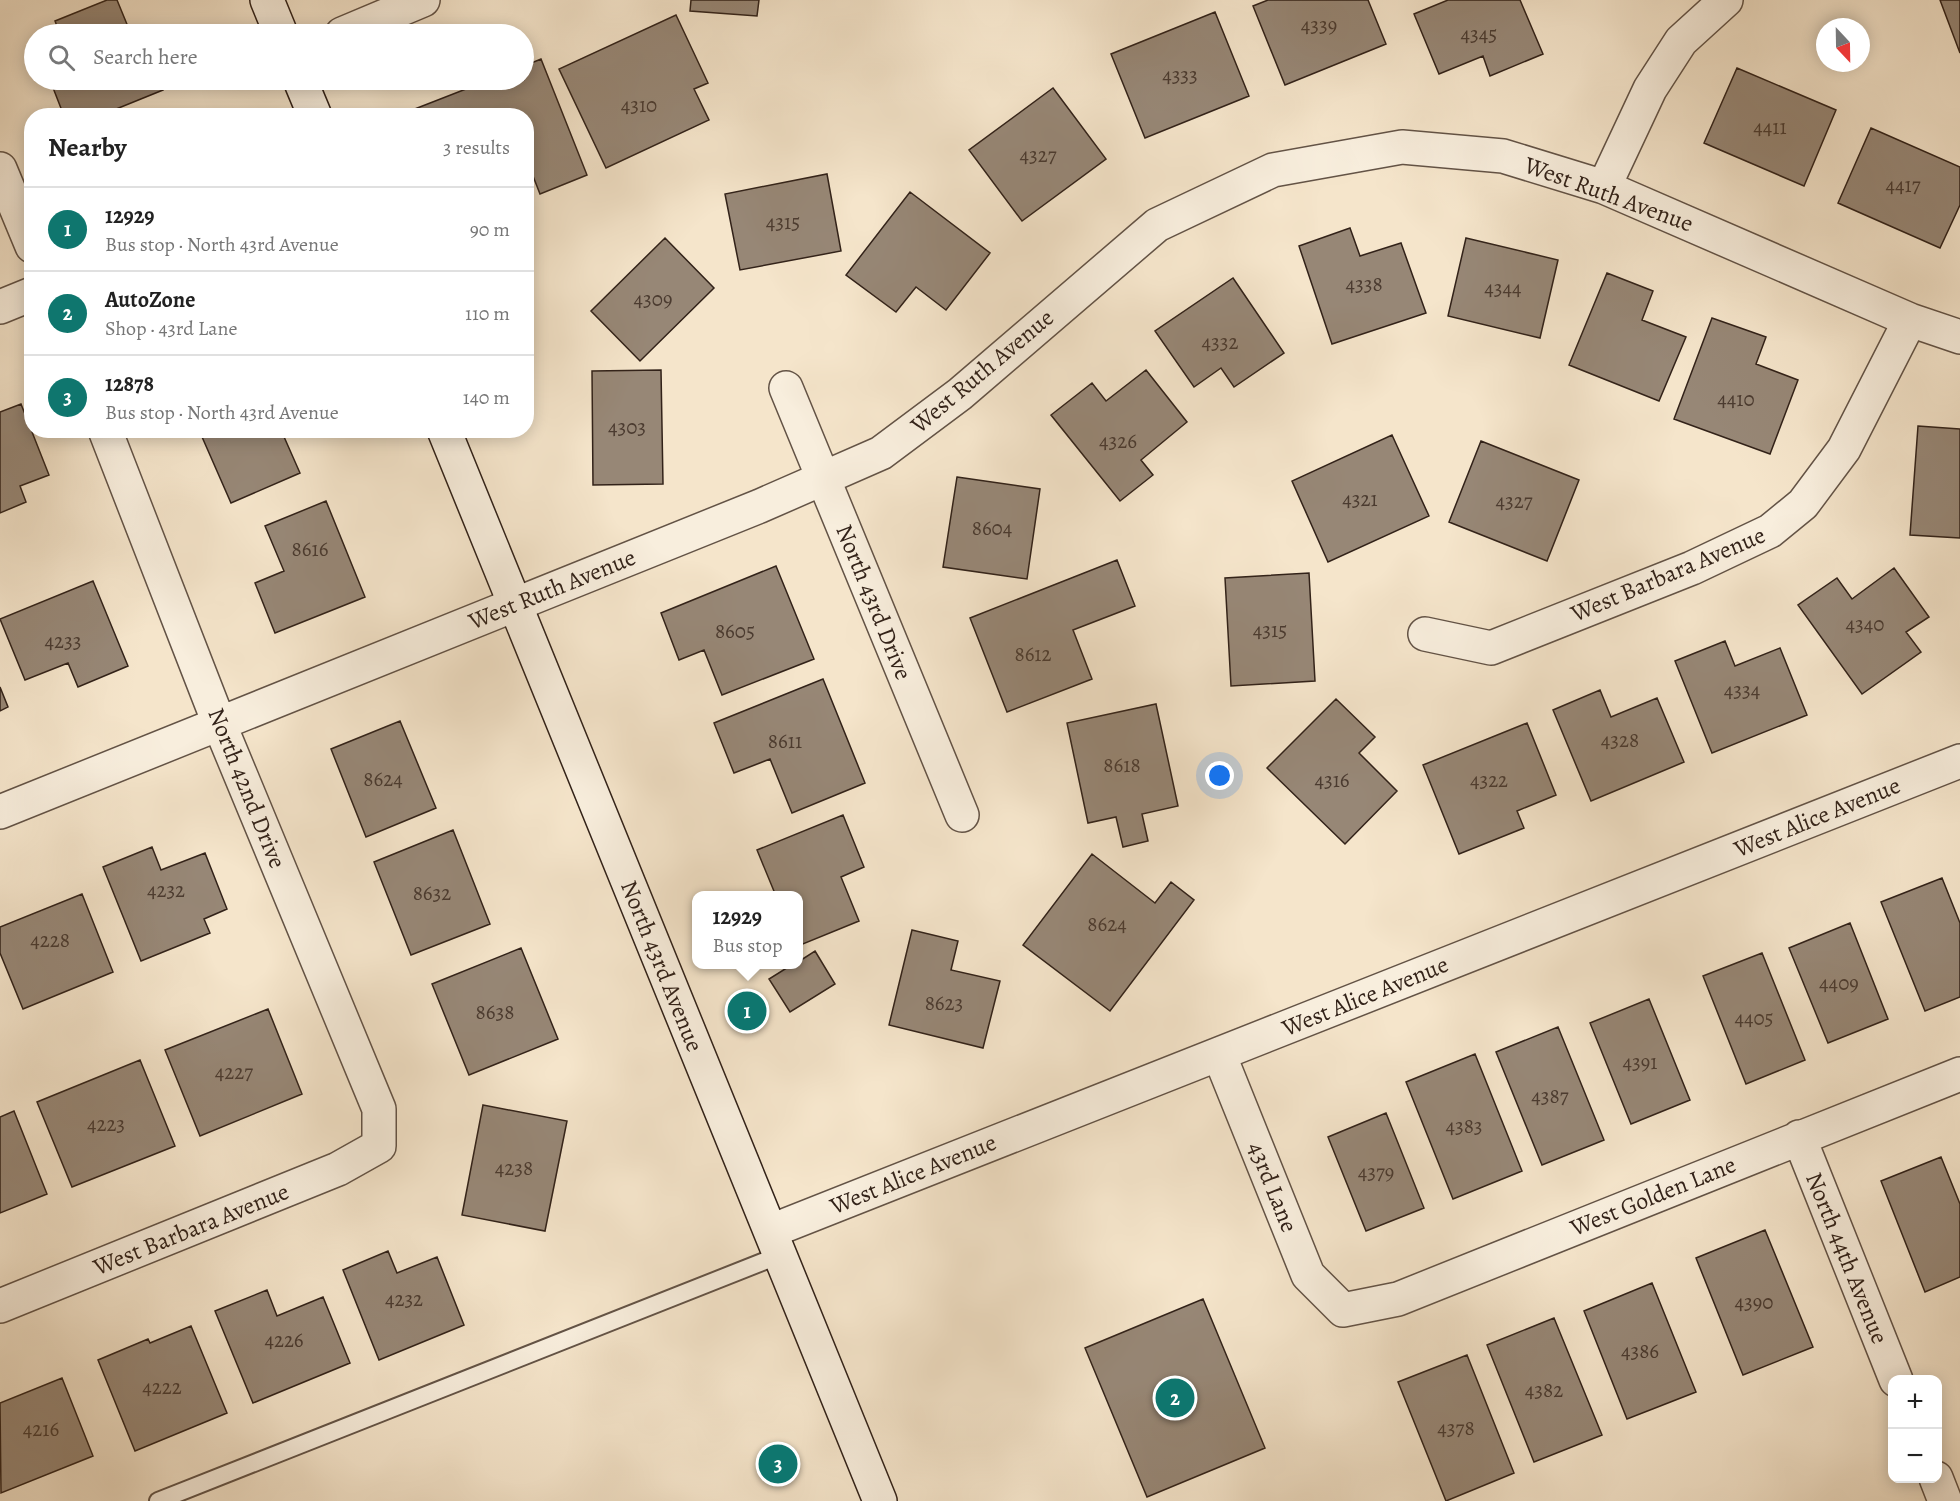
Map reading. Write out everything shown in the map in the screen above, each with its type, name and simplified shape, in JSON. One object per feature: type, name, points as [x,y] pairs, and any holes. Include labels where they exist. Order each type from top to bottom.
[{"type":"street","points":[[267,0],[277,24]]},
{"type":"street","points":[[366,24],[423,0]]},
{"type":"street","points":[[1604,187],[1650,89],[1681,41],[1726,0]]},
{"type":"street","points":[[304,90],[312,108]]},
{"type":"street","name":"West Ruth Avenue","points":[[0,813],[881,453],[960,394],[1157,225],[1273,170],[1402,147],[1503,156],[1604,187],[1910,320],[1960,337]]},
{"type":"street","points":[[0,169],[24,227]]},
{"type":"street","points":[[0,307],[24,297]]},
{"type":"street","name":"West Barbara Avenue","points":[[1425,634],[1491,648],[1692,568],[1770,531],[1803,504],[1844,449],[1910,320]]},
{"type":"street","name":"North 43rd Drive","points":[[786,388],[962,815]]},
{"type":"street","name":"North 42nd Drive","points":[[108,438],[219,723],[379,1109],[379,1146]]},
{"type":"street","name":"North 43rd Avenue","points":[[447,438],[880,1501]]},
{"type":"street","name":"West Alice Avenue","points":[[775,1243],[1219,1054],[1960,760]]},
{"type":"street","name":"43rd Lane","points":[[1219,1054],[1308,1275],[1343,1310]]},
{"type":"street","name":"West Golden Lane","points":[[1343,1310],[1398,1299],[1960,1074]]},
{"type":"street","name":"North 44th Avenue","points":[[1799,1137],[1894,1375]]},
{"type":"street","name":"West Barbara Avenue","points":[[0,1306],[338,1169],[379,1146]]},
{"type":"street","points":[[1938,1483],[1945,1501]]},
{"type":"lane","points":[[158,1501],[775,1243]]},
{"type":"building","points":[[107,0],[117,0],[127,24],[56,24],[55,21]]},
{"type":"building","points":[[691,0],[759,0],[757,16],[690,11]]},
{"type":"building","points":[[1268,0],[1368,0],[1386,44],[1285,85],[1253,6]]},
{"type":"building","points":[[1448,0],[1520,0],[1543,54],[1490,76],[1483,56],[1439,74],[1414,14]]},
{"type":"building","points":[[1940,0],[1960,0],[1960,53]]},
{"type":"building","points":[[1215,12],[1249,96],[1145,138],[1111,54]]},
{"type":"building","points":[[676,15],[708,83],[694,89],[709,120],[606,168],[559,69]]},
{"type":"building","points":[[541,59],[587,175],[540,194],[534,179],[534,108],[417,108],[463,90],[534,90],[534,62]]},
{"type":"building","points":[[1737,68],[1836,110],[1804,186],[1704,143]]},
{"type":"building","points":[[1053,88],[1106,159],[1022,221],[969,150]]},
{"type":"building","points":[[54,90],[163,90],[119,108],[61,108]]},
{"type":"building","points":[[1871,128],[1960,167],[1960,205],[1940,248],[1838,203]]},
{"type":"building","points":[[827,174],[841,251],[740,270],[725,194]]},
{"type":"building","points":[[910,192],[990,253],[946,310],[916,287],[896,312],[846,275]]},
{"type":"building","points":[[1350,228],[1360,256],[1401,243],[1426,313],[1332,344],[1299,246]]},
{"type":"building","points":[[665,238],[714,288],[640,361],[591,311]]},
{"type":"building","points":[[1466,238],[1558,260],[1540,338],[1448,316]]},
{"type":"building","points":[[1607,273],[1653,291],[1642,320],[1686,337],[1659,401],[1569,365]]},
{"type":"building","points":[[1233,278],[1284,353],[1234,387],[1221,368],[1194,387],[1155,331]]},
{"type":"building","points":[[1712,318],[1766,337],[1756,364],[1798,380],[1770,454],[1674,419]]},
{"type":"building","points":[[661,370],[663,484],[593,485],[592,371]]},
{"type":"building","points":[[1146,370],[1187,422],[1141,460],[1153,475],[1120,501],[1051,415],[1092,383],[1106,401]]},
{"type":"building","points":[[21,404],[24,412],[24,438],[34,438],[49,475],[20,486],[26,502],[0,513],[0,412]]},
{"type":"building","points":[[1918,426],[1960,429],[1960,538],[1910,535]]},
{"type":"building","points":[[1392,435],[1429,516],[1328,562],[1292,481]]},
{"type":"building","points":[[203,438],[285,438],[300,473],[231,503]]},
{"type":"building","points":[[1481,441],[1579,480],[1547,561],[1449,522]]},
{"type":"building","points":[[957,477],[1040,489],[1027,579],[943,567]]},
{"type":"building","points":[[326,501],[365,597],[275,633],[255,583],[284,571],[265,526]]},
{"type":"building","points":[[1117,560],[1135,606],[1073,630],[1092,679],[1007,712],[970,618]]},
{"type":"building","points":[[776,566],[814,659],[722,695],[704,650],[679,660],[661,613]]},
{"type":"building","points":[[1894,568],[1929,617],[1906,632],[1921,652],[1862,694],[1798,605],[1837,578],[1852,599]]},
{"type":"building","points":[[1309,573],[1315,681],[1231,686],[1225,578]]},
{"type":"building","points":[[93,581],[128,666],[78,687],[68,663],[25,680],[0,619]]},
{"type":"building","points":[[1725,641],[1735,666],[1780,648],[1807,715],[1712,753],[1675,661]]},
{"type":"building","points":[[823,679],[865,783],[792,813],[770,759],[734,773],[714,723]]},
{"type":"building","points":[[0,687],[8,707],[0,711]]},
{"type":"building","points":[[1600,690],[1611,717],[1657,698],[1684,762],[1591,801],[1553,710]]},
{"type":"building","points":[[1336,699],[1375,737],[1359,753],[1397,791],[1345,844],[1267,768]]},
{"type":"building","points":[[1156,704],[1178,806],[1142,814],[1148,841],[1123,847],[1116,817],[1088,823],[1067,723]]},
{"type":"building","points":[[400,721],[436,808],[366,837],[331,749]]},
{"type":"building","points":[[1527,723],[1556,795],[1517,811],[1524,828],[1459,854],[1423,765]]},
{"type":"building","points":[[843,815],[864,867],[841,877],[859,921],[803,944],[803,891],[774,891],[757,850]]},
{"type":"building","points":[[453,830],[490,924],[411,955],[374,862]]},
{"type":"building","points":[[152,847],[161,870],[205,853],[227,909],[204,919],[210,933],[141,961],[103,867]]},
{"type":"building","points":[[1092,854],[1155,903],[1171,882],[1194,900],[1110,1011],[1023,945]]},
{"type":"building","points":[[1942,878],[1960,923],[1960,997],[1925,1011],[1881,902]]},
{"type":"building","points":[[82,894],[113,972],[23,1009],[0,953],[0,927]]},
{"type":"building","points":[[1850,923],[1888,1019],[1828,1043],[1789,948]]},
{"type":"building","points":[[912,930],[958,941],[951,970],[1000,981],[983,1048],[889,1025]]},
{"type":"building","points":[[521,948],[558,1039],[469,1075],[432,984]]},
{"type":"building","points":[[815,951],[835,984],[790,1012],[769,979],[785,969],[803,969],[803,959]]},
{"type":"building","points":[[1762,953],[1805,1060],[1746,1084],[1703,976]]},
{"type":"building","points":[[1649,999],[1690,1100],[1631,1124],[1590,1023]]},
{"type":"building","points":[[268,1009],[302,1094],[200,1136],[165,1050]]},
{"type":"building","points":[[1558,1027],[1604,1140],[1542,1165],[1496,1052]]},
{"type":"building","points":[[1475,1054],[1522,1171],[1453,1199],[1406,1082]]},
{"type":"building","points":[[140,1060],[175,1146],[72,1187],[37,1102]]},
{"type":"building","points":[[483,1105],[567,1121],[545,1231],[462,1215]]},
{"type":"building","points":[[14,1111],[47,1194],[0,1213],[0,1117]]},
{"type":"building","points":[[1386,1113],[1424,1208],[1366,1231],[1328,1137]]},
{"type":"building","points":[[1941,1157],[1960,1204],[1960,1277],[1925,1292],[1881,1181]]},
{"type":"building","points":[[1765,1230],[1813,1347],[1743,1375],[1696,1258]]},
{"type":"building","points":[[388,1251],[397,1273],[437,1257],[464,1325],[379,1360],[343,1270]]},
{"type":"building","points":[[1652,1283],[1696,1392],[1627,1419],[1584,1311]]},
{"type":"building","points":[[267,1290],[277,1316],[323,1297],[350,1363],[253,1403],[215,1311]]},
{"type":"building","points":[[1203,1299],[1265,1448],[1147,1497],[1085,1348]]},
{"type":"building","points":[[1554,1318],[1602,1435],[1534,1462],[1487,1345]]},
{"type":"building","points":[[191,1326],[227,1413],[135,1451],[98,1360],[148,1339],[150,1343]]},
{"type":"building","points":[[1467,1355],[1514,1473],[1446,1501],[1398,1382]]},
{"type":"building","points":[[62,1378],[93,1456],[1,1493],[0,1403]]},
{"type":"building","points":[[777,1451],[785,1471],[778,1473],[770,1454]]},
{"type":"place","name":"12929","points":[[747,1011]]},
{"type":"place","name":"AutoZone","points":[[1175,1398]]},
{"type":"place","name":"12878","points":[[778,1464]]}]
